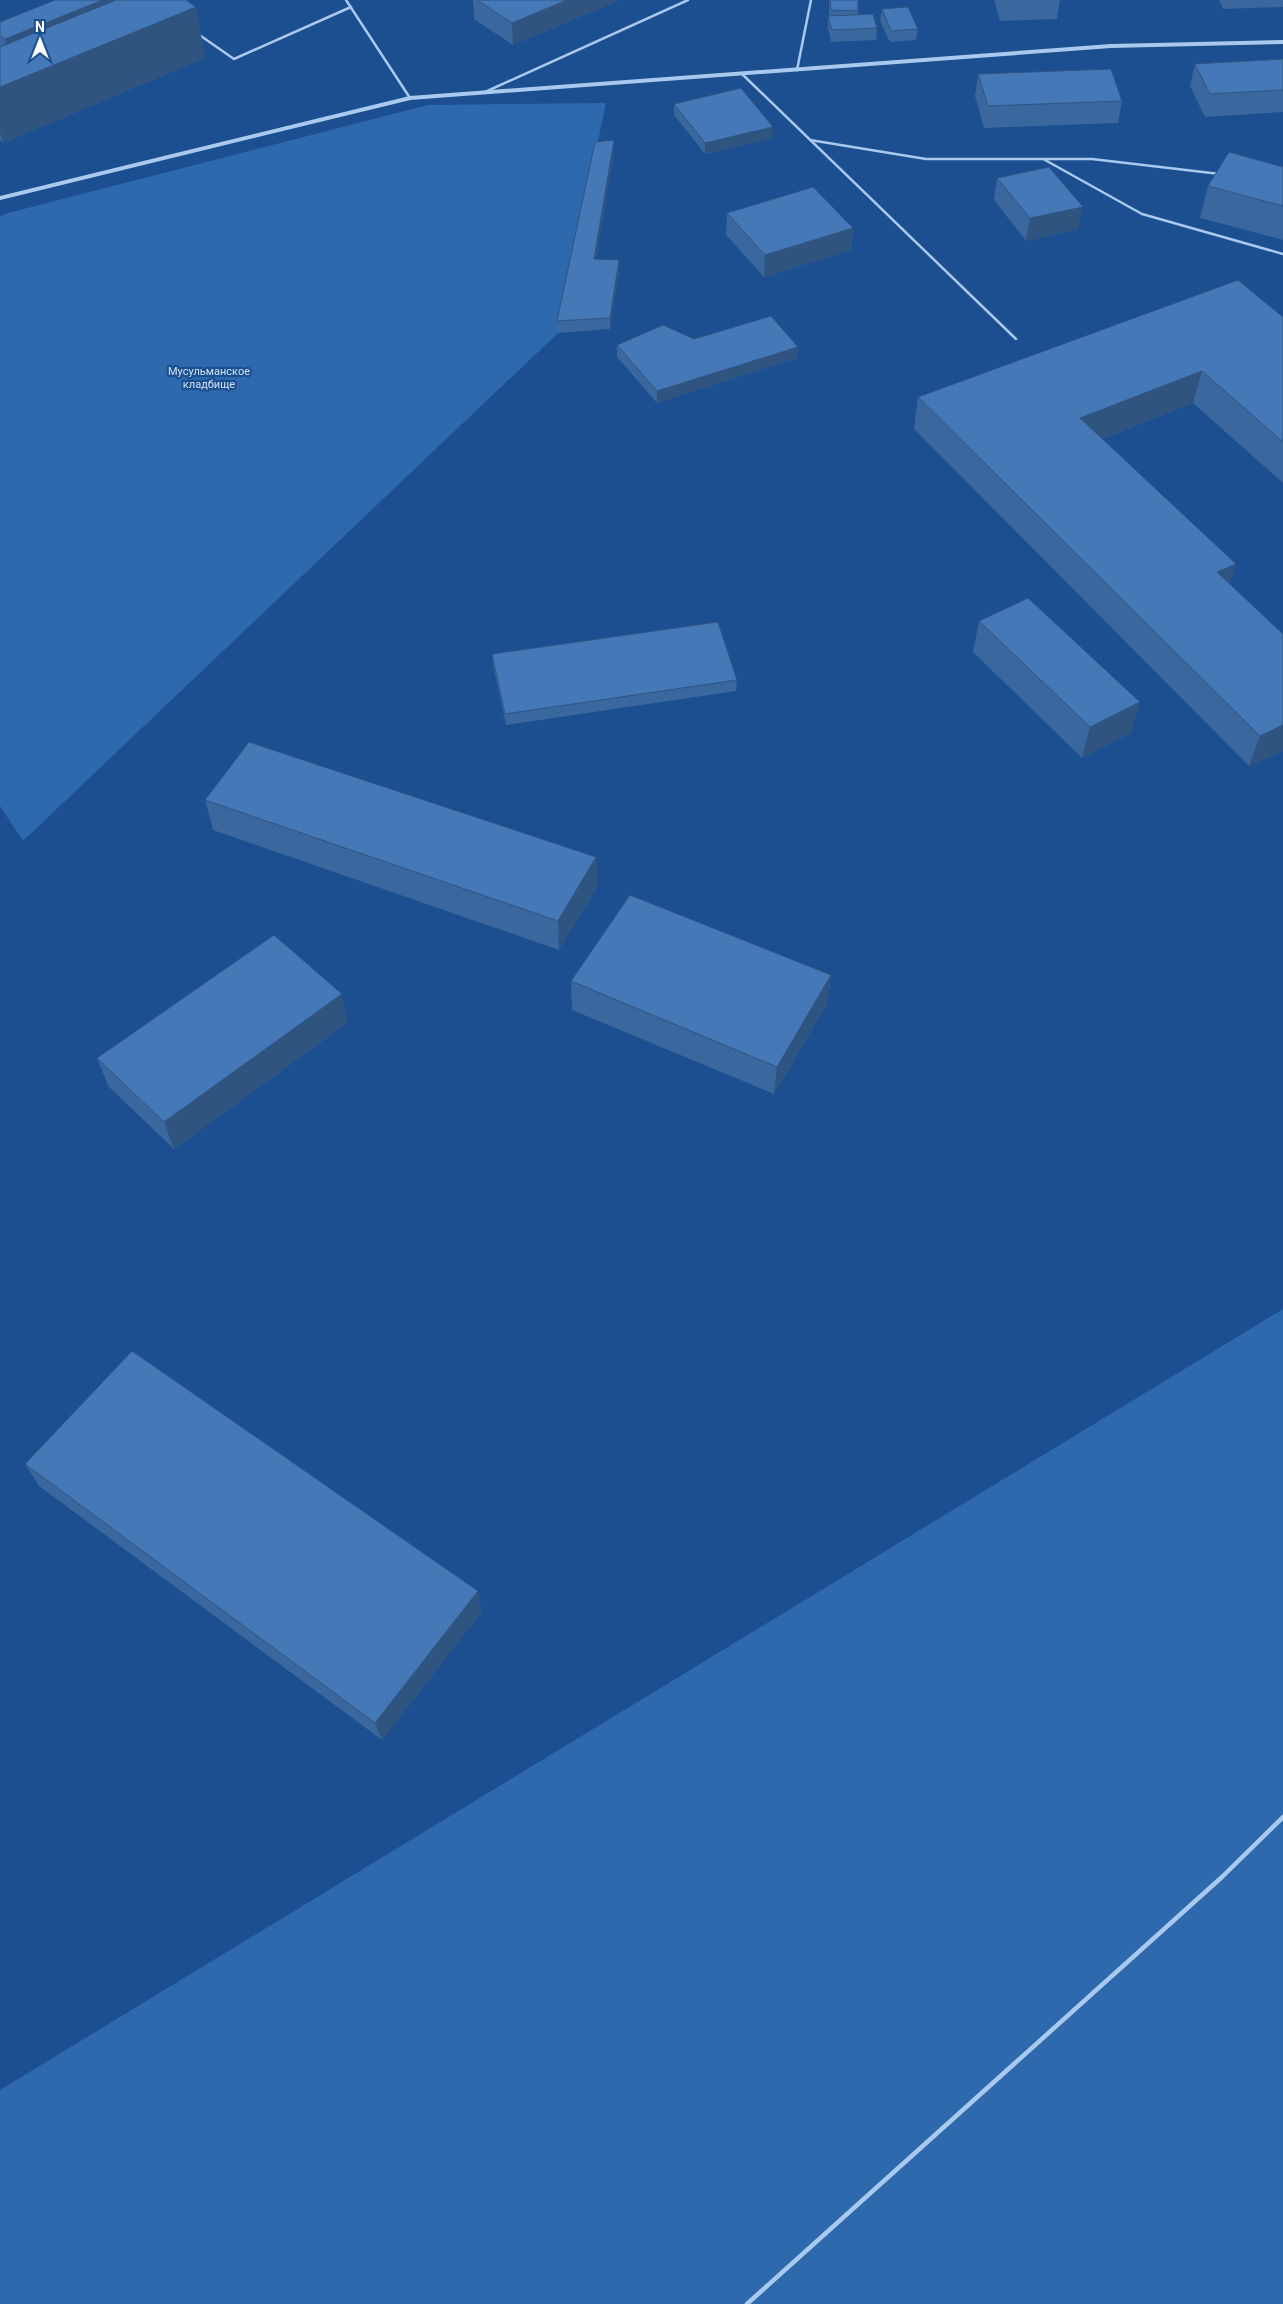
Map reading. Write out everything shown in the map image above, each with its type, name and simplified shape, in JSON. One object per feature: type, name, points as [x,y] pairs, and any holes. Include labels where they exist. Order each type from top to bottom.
[{"type":"street","points":[[0,198],[410,98],[1111,46],[1283,42]]},
{"type":"lane","points":[[346,0],[410,98]]},
{"type":"lane","points":[[483,93],[688,0]]},
{"type":"lane","points":[[798,70],[811,0]]},
{"type":"lane","points":[[195,32],[234,58],[351,7]]},
{"type":"lane","points":[[742,74],[1016,338]]},
{"type":"lane","points":[[810,140],[926,159],[1092,159],[1226,174]]},
{"type":"lane","points":[[1043,159],[1142,214],[1283,254]]},
{"type":"lane","points":[[747,2304],[1222,1877],[1283,1817]]},
{"type":"green space","name":"Мусульманское кладбище","points":[[606,103],[558,333],[23,841],[0,806],[0,217],[8,213],[428,105]]},
{"type":"green space","points":[[1283,1309],[1283,2304],[0,2304],[0,2090]]},
{"type":"building","points":[[55,0],[103,0],[5,39],[0,36],[0,22]]},
{"type":"building","points":[[116,0],[186,0],[196,7],[0,87],[0,47]]},
{"type":"building","points":[[477,0],[567,0],[512,23]]},
{"type":"building","points":[[830,0],[858,0],[858,11],[831,10]]},
{"type":"building","points":[[908,7],[918,29],[891,31],[882,9]]},
{"type":"building","points":[[873,14],[877,28],[832,30],[828,16]]},
{"type":"building","points":[[1283,59],[1283,90],[1210,94],[1195,64]]},
{"type":"building","points":[[1111,69],[1122,101],[988,106],[978,74]]},
{"type":"building","points":[[741,88],[773,127],[705,143],[674,104]]},
{"type":"building","points":[[614,140],[594,259],[619,260],[610,318],[557,321],[595,142]]},
{"type":"building","points":[[1229,152],[1283,167],[1283,206],[1208,186]]},
{"type":"building","points":[[1049,167],[1083,207],[1030,218],[997,178]]},
{"type":"building","points":[[813,187],[853,228],[765,255],[727,213]]},
{"type":"building","points":[[1238,280],[1283,317],[1283,442],[1202,371],[1080,418],[1236,564],[1217,572],[1283,634],[1283,725],[1260,736],[918,397]]},
{"type":"building","points":[[771,316],[798,347],[657,391],[617,345],[663,325],[694,339]]},
{"type":"building","points":[[1028,598],[1140,702],[1090,727],[979,621]]},
{"type":"building","points":[[718,622],[737,680],[505,714],[492,654]]},
{"type":"building","points":[[249,742],[596,857],[558,921],[205,800]]},
{"type":"building","points":[[630,895],[831,975],[777,1067],[571,981]]},
{"type":"building","points":[[274,935],[342,994],[164,1122],[97,1058]]},
{"type":"building","points":[[132,1351],[478,1591],[375,1723],[25,1464]]}]
